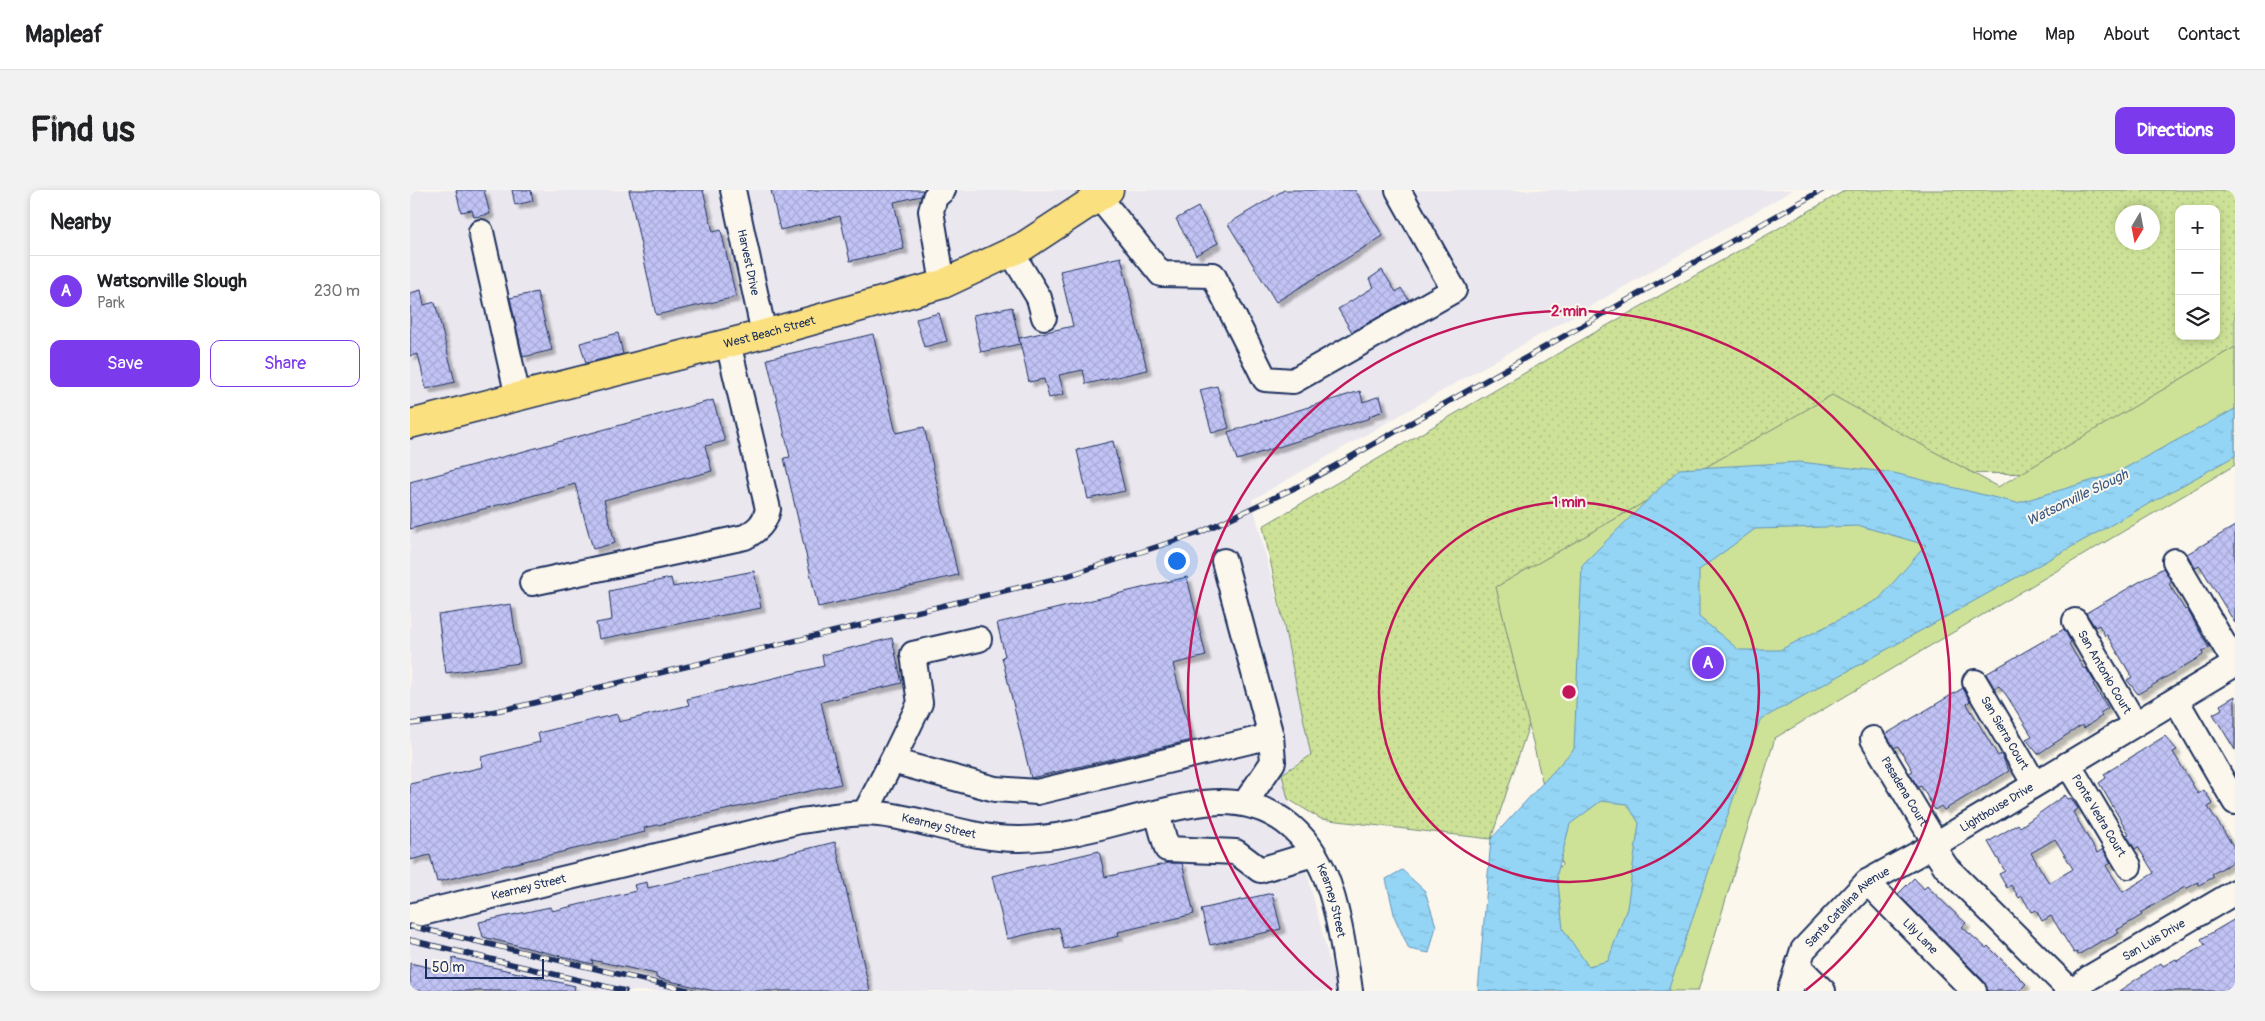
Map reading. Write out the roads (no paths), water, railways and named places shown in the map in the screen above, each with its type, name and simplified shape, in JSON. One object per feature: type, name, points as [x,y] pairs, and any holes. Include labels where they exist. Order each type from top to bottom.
[{"type":"main road","name":"West Beach Street","points":[[410,424],[764,334],[943,284],[1012,252],[1104,193]]},
{"type":"street","name":"Harvest Drive","points":[[733,190],[764,334]]},
{"type":"street","points":[[943,190],[935,197],[931,211],[943,284]]},
{"type":"street","points":[[1104,193],[1161,274],[1213,274],[1265,380],[1293,381],[1454,290],[1398,190]]},
{"type":"street","points":[[481,232],[518,397]]},
{"type":"street","points":[[1012,252],[1039,298],[1044,318]]},
{"type":"street","points":[[532,583],[745,537],[758,530],[766,518],[768,509],[728,343]]},
{"type":"street","points":[[1224,561],[1271,736],[1273,762],[1245,802]]},
{"type":"street","points":[[2175,561],[2235,664]]},
{"type":"street","name":"San Antonio Court","points":[[2075,621],[2136,724]]},
{"type":"street","points":[[866,813],[920,703],[913,654],[979,639]]},
{"type":"street","name":"Lighthouse Drive","points":[[1934,845],[2034,783],[2235,664]]},
{"type":"street","name":"San Sierra Court","points":[[1975,682],[2034,783]]},
{"type":"street","points":[[2176,700],[2235,802]]},
{"type":"street","points":[[892,762],[995,789],[1037,792],[1271,736]]},
{"type":"street","name":"Pasadena Court","points":[[1873,739],[1934,845]]},
{"type":"street","name":"Ponte Vedra Court","points":[[2068,764],[2129,866]]},
{"type":"street","name":"Kearney Street","points":[[410,916],[800,821],[866,813],[897,816],[975,835],[1019,839],[1066,834],[1157,812],[1215,801],[1245,802],[1268,811],[1280,819],[1314,854],[1327,881],[1333,902],[1350,991]]},
{"type":"street","points":[[1157,812],[1167,849],[1236,852],[1260,870],[1314,854]]},
{"type":"street","points":[[1934,845],[1946,867],[2069,990]]},
{"type":"street","name":"Santa Catalina Avenue","points":[[1790,991],[1803,950],[1867,882],[1934,845]]},
{"type":"street","name":"Lily Lane","points":[[1867,882],[1974,991]]},
{"type":"street","name":"San Luis Drive","points":[[2069,990],[2235,892]]},
{"type":"street","points":[[1798,966],[1823,991]]},
{"type":"water","points":[[2235,409],[2235,456],[1760,720],[1668,991],[1478,991],[1491,839],[1574,749],[1582,565],[1679,469],[1800,462],[1894,473],[2017,503],[2114,474]],"holes":[[[1861,526],[1926,545],[1879,599],[1780,650],[1739,650],[1699,617],[1699,570],[1755,529]],[[1601,801],[1627,804],[1639,823],[1627,908],[1608,961],[1588,966],[1563,929],[1557,874],[1570,824]]]},
{"type":"water","points":[[1402,870],[1425,891],[1436,926],[1429,953],[1409,949],[1395,918],[1386,879]]},
{"type":"railway","points":[[410,724],[466,717],[521,706],[1067,576],[1199,533],[1303,484],[1822,190]]},
{"type":"railway","points":[[410,926],[692,991]]},
{"type":"railway","points":[[410,940],[625,991]]},
{"type":"place","name":"Watsonville Slough","points":[[1708,663]]}]
